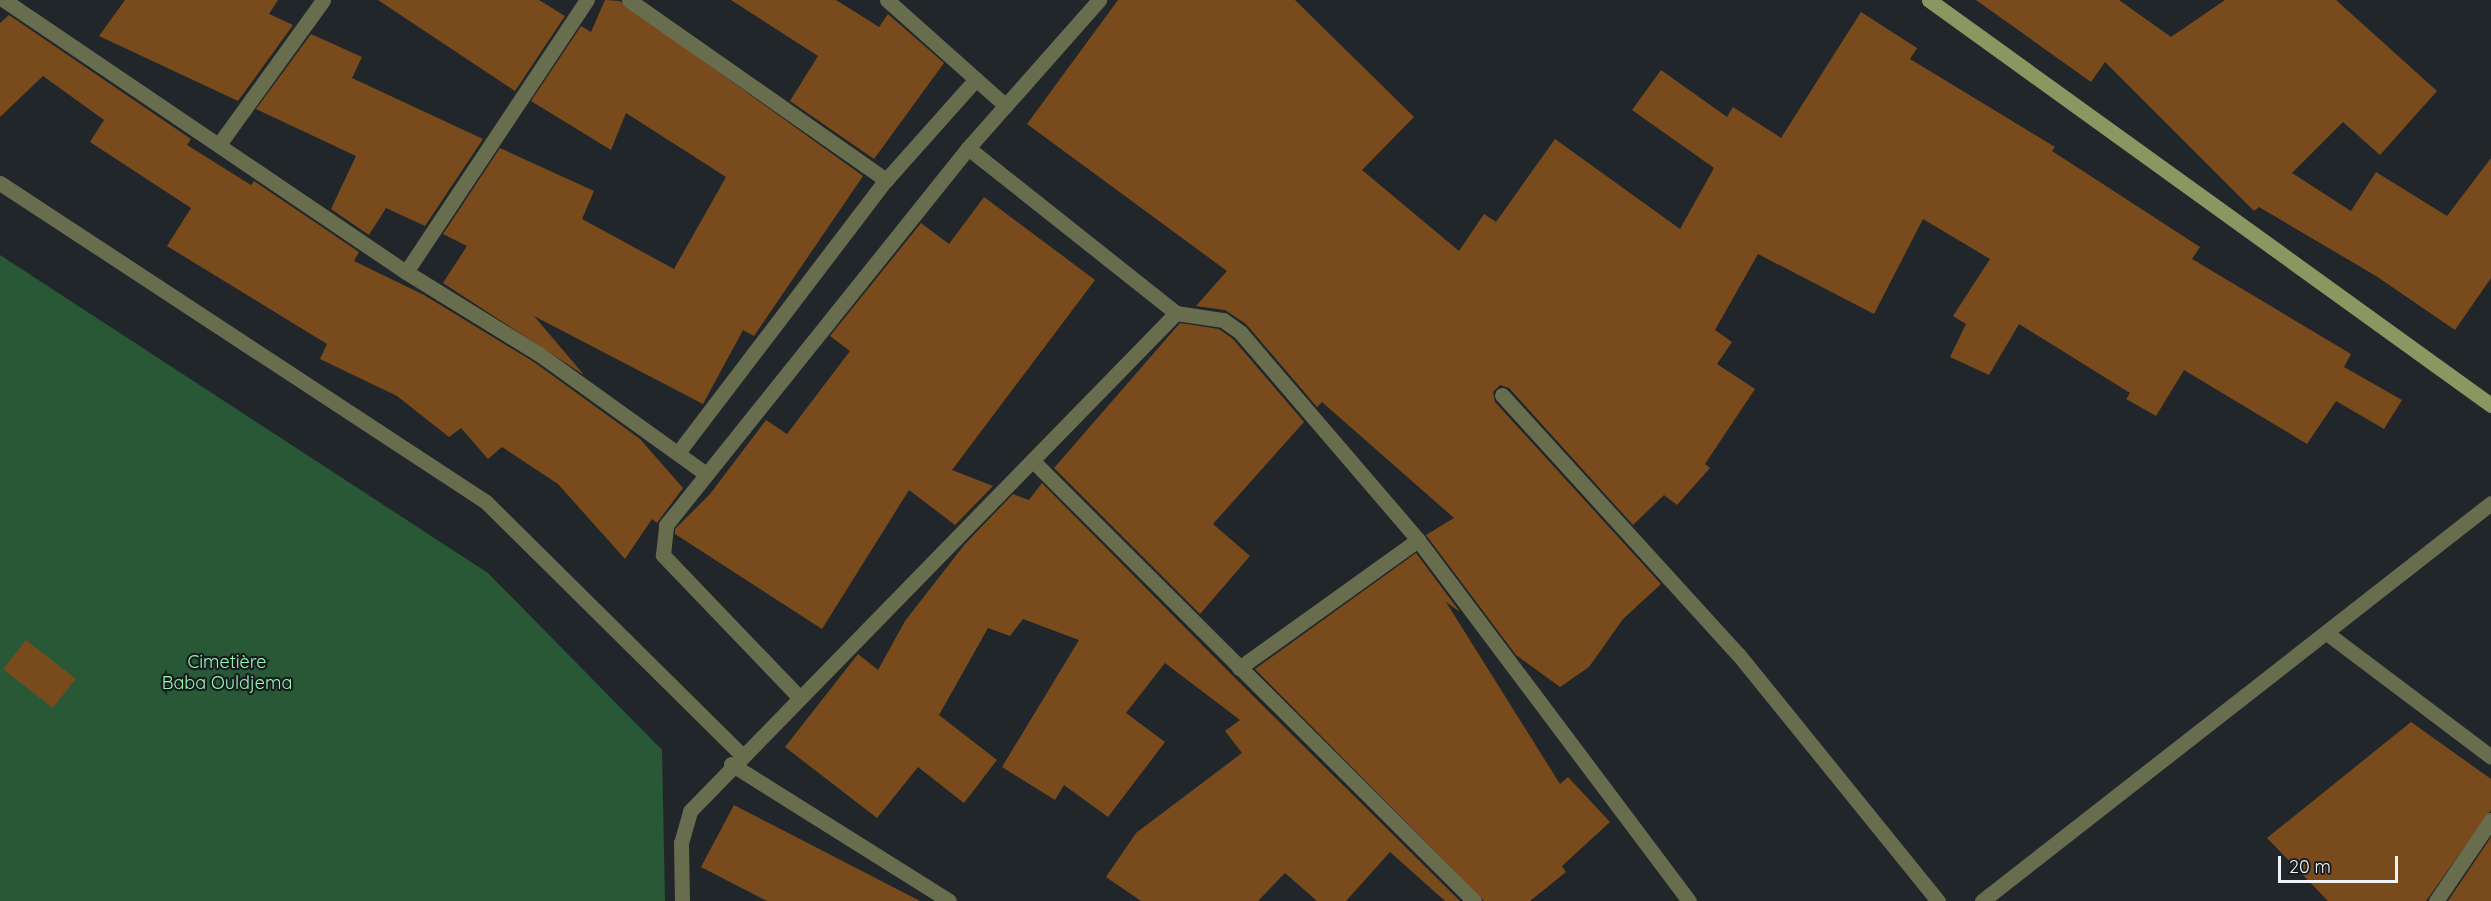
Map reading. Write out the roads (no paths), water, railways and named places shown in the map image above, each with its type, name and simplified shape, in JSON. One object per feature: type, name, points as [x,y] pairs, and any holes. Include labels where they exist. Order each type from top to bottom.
[{"type":"main road","points":[[1929,0],[2491,405]]},
{"type":"street","points":[[4,0],[220,143],[406,272],[680,450],[706,474]]},
{"type":"street","points":[[220,143],[323,0]]},
{"type":"street","points":[[406,272],[587,0]]},
{"type":"street","points":[[630,0],[886,180]]},
{"type":"street","points":[[887,0],[1006,106]]},
{"type":"street","points":[[800,697],[663,555],[666,525],[968,148],[1099,0]]},
{"type":"street","points":[[680,450],[886,180],[976,79]]},
{"type":"street","points":[[968,148],[1176,313],[1223,320],[1240,332],[1418,540],[1689,901]]},
{"type":"street","points":[[0,183],[486,502],[736,759],[949,901]]},
{"type":"street","points":[[682,901],[681,843],[690,811],[736,759],[1034,461],[1176,313]]},
{"type":"street","points":[[1502,395],[1738,654],[1938,901]]},
{"type":"street","points":[[1034,461],[1474,901]]},
{"type":"street","points":[[1982,901],[2328,634],[2491,503]]},
{"type":"street","points":[[1239,668],[1418,540]]},
{"type":"street","points":[[2328,634],[2491,757]]},
{"type":"street","points":[[2436,901],[2491,820]]},
{"type":"park label","name":"Cimetière Baba Ouldjema","points":[[227,673]]}]
